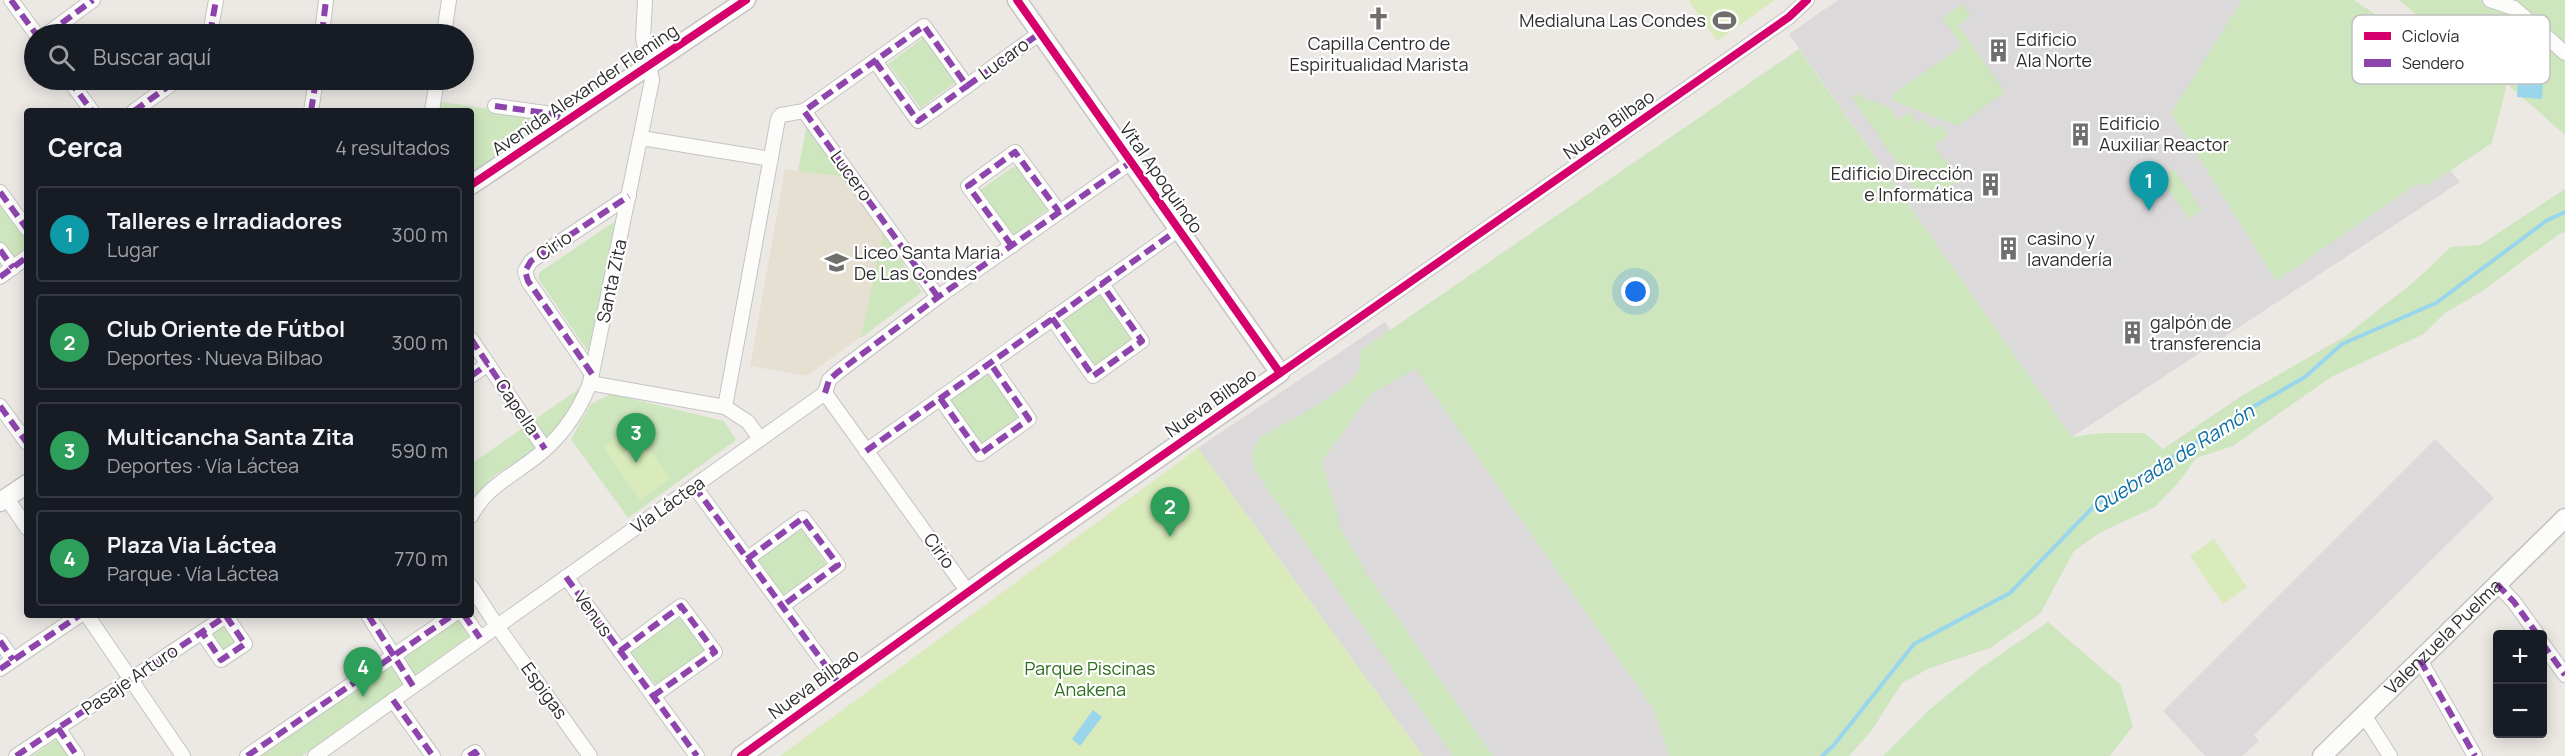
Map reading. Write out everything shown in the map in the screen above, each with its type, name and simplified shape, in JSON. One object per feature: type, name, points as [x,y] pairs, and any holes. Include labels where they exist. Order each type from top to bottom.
[{"type":"street","points":[[11,0],[29,24]]},
{"type":"street","points":[[61,24],[93,0]]},
{"type":"street","points":[[212,24],[216,0]]},
{"type":"street","points":[[323,24],[327,0]]},
{"type":"street","points":[[445,24],[449,0]]},
{"type":"street","name":"Santa Zita","points":[[474,512],[489,490],[545,449],[568,423],[591,379],[652,80],[643,38],[645,0]]},
{"type":"street","name":"Avenida Alexander Fleming","points":[[474,183],[746,0]]},
{"type":"street","name":"Vital Apoquindo","points":[[1017,0],[1280,373]]},
{"type":"street","name":"Nueva Bilbao","points":[[741,756],[968,592],[1789,17],[1807,0]]},
{"type":"street","points":[[2490,0],[2514,8],[2522,15]]},
{"type":"street","name":"Lucaro","points":[[804,111],[924,26],[967,86]]},
{"type":"street","name":"Lucaro","points":[[875,61],[918,121],[1040,33]]},
{"type":"street","points":[[2550,40],[2565,53]]},
{"type":"street","points":[[76,90],[90,108]]},
{"type":"street","points":[[138,108],[163,90]]},
{"type":"street","points":[[311,108],[314,90]]},
{"type":"street","points":[[432,108],[435,90]]},
{"type":"street","points":[[495,105],[554,114],[567,122]]},
{"type":"street","points":[[724,407],[778,119],[782,115],[804,111]]},
{"type":"street","name":"Lucero","points":[[804,111],[938,297]]},
{"type":"street","points":[[641,138],[771,159]]},
{"type":"street","points":[[1012,246],[968,186],[1015,152],[1059,212]]},
{"type":"street","name":"Vía Láctea","points":[[315,756],[825,393],[829,380],[838,372],[938,297],[1131,162]]},
{"type":"street","points":[[0,192],[24,225]]},
{"type":"street","name":"Cirio","points":[[591,379],[528,281],[525,271],[531,261],[629,196]]},
{"type":"street","points":[[866,451],[1179,229]]},
{"type":"street","points":[[0,250],[13,268]]},
{"type":"street","points":[[0,277],[24,260]]},
{"type":"street","points":[[1052,318],[1093,376],[1142,341],[1101,284]]},
{"type":"street","name":"Capella","points":[[474,343],[545,449]]},
{"type":"street","points":[[940,398],[980,454],[1029,418],[990,363]]},
{"type":"street","name":"Capella","points":[[474,374],[488,364]]},
{"type":"street","points":[[591,379],[724,407],[739,414],[760,439]]},
{"type":"street","name":"Cirio","points":[[825,393],[968,592]]},
{"type":"street","points":[[0,406],[24,439]]},
{"type":"street","points":[[24,486],[3,500],[24,524]]},
{"type":"street","points":[[694,486],[840,685]]},
{"type":"street","points":[[747,559],[803,518],[838,565],[782,606]]},
{"type":"street","name":"Valenzuela Puelma","points":[[2322,756],[2565,518]]},
{"type":"street","name":"Venus","points":[[566,577],[697,756]]},
{"type":"street","points":[[2498,584],[2534,630]]},
{"type":"street","points":[[474,591],[497,626]]},
{"type":"street","name":"Venus","points":[[620,651],[681,606],[715,652],[653,696]]},
{"type":"street","points":[[0,669],[76,618]]},
{"type":"street","points":[[89,618],[183,756]]},
{"type":"street","points":[[370,618],[413,686]]},
{"type":"street","points":[[247,756],[449,618]]},
{"type":"street","points":[[466,618],[480,638]]},
{"type":"street","name":"Espigas","points":[[497,626],[590,756]]},
{"type":"street","name":"Pasaje Arturo","points":[[15,756],[202,632]]},
{"type":"street","points":[[0,641],[13,660]]},
{"type":"street","points":[[2547,650],[2565,675]]},
{"type":"street","points":[[2420,660],[2475,756]]},
{"type":"street","points":[[393,700],[433,756]]},
{"type":"street","points":[[2364,715],[2390,756]]},
{"type":"street","points":[[58,728],[77,756]]},
{"type":"street","points":[[469,756],[475,752],[478,756]]},
{"type":"shaded area","points":[[1838,0],[2303,0],[2352,57],[2352,84],[2375,84],[2460,182],[2072,437],[1789,34]]},
{"type":"shaded area","name":"Liceo Santa Maria De Las Condes","points":[[785,169],[844,177],[922,292],[807,376],[750,366]]},
{"type":"shaded area","points":[[1385,322],[1652,707],[1670,756],[1423,756],[1198,448]]},
{"type":"shaded area","points":[[2435,439],[2494,498],[2254,735],[2259,741],[2242,756],[2205,756],[2163,711]]},
{"type":"green space","name":"Medialuna Las Condes","points":[[1688,0],[1775,0],[1717,41]]},
{"type":"green space","points":[[2242,0],[2354,0],[2376,15],[2352,15],[2352,84],[2507,84],[2492,143],[2427,186],[2418,183],[2276,281],[2171,113]]},
{"type":"green space","points":[[2399,0],[2565,0],[2565,135],[2507,84],[2550,84],[2550,15],[2416,15]]},
{"type":"green space","points":[[1963,4],[1971,16],[1958,25],[2005,92],[1957,126],[1891,100],[1894,93],[1962,46],[1943,18]]},
{"type":"green space","points":[[923,38],[956,82],[921,108],[888,64]]},
{"type":"green space","points":[[1799,49],[2072,437],[2102,433],[2145,433],[2163,449],[2243,395],[2344,337],[2415,281],[2451,247],[2480,245],[2565,189],[2565,232],[2481,292],[2445,313],[2424,334],[2331,377],[2233,446],[2196,458],[2178,483],[2155,507],[2101,532],[2074,551],[2040,614],[1990,648],[1930,668],[1902,683],[1872,730],[1849,756],[1670,756],[1652,707],[1416,369],[1371,394],[1322,461],[1342,531],[1367,574],[1493,756],[1453,756],[1255,471],[1251,454],[1260,437],[1311,409],[1348,384],[1359,371],[1361,350]]},
{"type":"green space","points":[[1859,93],[1861,97],[1889,107],[1898,120],[1910,112],[1917,123],[1924,119],[1932,130],[1940,124],[1948,135],[1934,145],[1959,181],[1925,204],[1852,97]]},
{"type":"green space","points":[[442,102],[563,120],[474,179],[474,108],[441,108]]},
{"type":"green space","points":[[807,123],[844,177],[798,171]]},
{"type":"green space","points":[[1016,165],[1048,209],[1013,235],[980,190]]},
{"type":"green space","points":[[2174,169],[2202,210],[2189,219],[2161,178]]},
{"type":"green space","points":[[0,201],[24,235],[24,254],[13,263],[0,245]]},
{"type":"green space","points":[[620,218],[591,356],[538,278],[540,272]]},
{"type":"green space","points":[[883,234],[922,292],[861,338]]},
{"type":"green space","points":[[1100,294],[1135,342],[1098,369],[1063,321]]},
{"type":"green space","points":[[986,371],[1020,417],[982,444],[948,398]]},
{"type":"green space","points":[[587,383],[574,408],[556,429],[528,454],[494,476],[474,497],[474,462]]},
{"type":"green space","points":[[611,394],[724,421],[736,440],[628,518],[571,439],[591,404]]},
{"type":"green space","points":[[633,426],[670,478],[640,500],[603,447]]},
{"type":"green space","name":"Parque Piscinas Anakena","points":[[1198,448],[1423,756],[780,756]]},
{"type":"green space","points":[[799,525],[829,568],[781,602],[751,559]]},
{"type":"green space","points":[[2214,539],[2247,587],[2223,604],[2190,556]]},
{"type":"green space","points":[[678,614],[707,652],[659,689],[630,651]]},
{"type":"green space","points":[[453,618],[458,618],[473,637],[302,756],[251,756]]},
{"type":"green space","points":[[2048,622],[2120,684],[2133,726],[2110,756],[1883,756],[1929,710],[1978,670]]},
{"type":"green space","points":[[225,623],[238,642],[223,652],[210,633]]},
{"type":"green space","points":[[58,738],[70,756],[32,756]]},
{"type":"water","points":[[2518,84],[2543,84],[2542,99],[2517,97]]},
{"type":"water","points":[[1093,710],[1102,717],[1080,746],[1072,739]]},
{"type":"waterway","name":"Quebrada de Ramón","points":[[1822,756],[1833,746],[1914,644],[2010,593],[2093,507],[2305,377],[2342,344],[2436,303],[2546,221],[2565,212]]},
{"type":"marked path","points":[[11,0],[29,24]]},
{"type":"marked path","points":[[61,24],[93,0]]},
{"type":"marked path","points":[[212,24],[216,0]]},
{"type":"marked path","points":[[323,24],[326,0]]},
{"type":"marked path","points":[[938,297],[804,111],[924,26],[967,86],[1040,33]]},
{"type":"marked path","points":[[875,61],[918,121],[967,86]]},
{"type":"marked path","points":[[76,90],[90,108]]},
{"type":"marked path","points":[[138,108],[163,90]]},
{"type":"marked path","points":[[311,108],[314,90]]},
{"type":"marked path","points":[[495,106],[553,114],[566,121]]},
{"type":"marked path","points":[[1012,246],[968,186],[1015,152],[1059,212]]},
{"type":"marked path","points":[[825,393],[829,380],[838,372],[938,297],[1131,162]]},
{"type":"marked path","points":[[0,192],[24,225]]},
{"type":"marked path","points":[[592,374],[528,281],[525,271],[531,261],[629,196]]},
{"type":"marked path","points":[[866,451],[1179,229]]},
{"type":"marked path","points":[[0,250],[13,268]]},
{"type":"marked path","points":[[0,277],[24,259]]},
{"type":"marked path","points":[[1052,318],[1093,376],[1142,341],[1101,283]]},
{"type":"marked path","points":[[474,343],[545,449]]},
{"type":"marked path","points":[[940,398],[980,454],[1029,419],[990,363]]},
{"type":"marked path","points":[[474,374],[488,364]]},
{"type":"marked path","points":[[0,406],[24,439]]},
{"type":"marked path","points":[[694,486],[840,685]]},
{"type":"marked path","points":[[747,559],[803,518],[838,565],[782,606]]},
{"type":"marked path","points":[[566,577],[697,756]]},
{"type":"marked path","points":[[2497,584],[2514,602],[2534,630]]},
{"type":"marked path","points":[[620,651],[681,606],[715,652],[653,696]]},
{"type":"marked path","points":[[0,669],[76,618]]},
{"type":"marked path","points":[[202,632],[223,618]]},
{"type":"marked path","points":[[202,632],[221,660],[245,644],[227,618]]},
{"type":"marked path","points":[[370,618],[413,686]]},
{"type":"marked path","points":[[247,756],[449,618]]},
{"type":"marked path","points":[[466,618],[480,638]]},
{"type":"marked path","points":[[16,756],[202,632]]},
{"type":"marked path","points":[[0,641],[13,660]]},
{"type":"marked path","points":[[2547,650],[2565,675]]},
{"type":"marked path","points":[[2420,660],[2475,756]]},
{"type":"marked path","points":[[393,700],[433,756]]},
{"type":"marked path","points":[[58,728],[77,756]]},
{"type":"marked path","points":[[469,756],[475,752],[478,756]]},
{"type":"cycle path","points":[[474,183],[746,0]]},
{"type":"cycle path","points":[[1017,0],[1280,373]]},
{"type":"cycle path","points":[[741,756],[1007,564],[1789,17],[1807,0]]},
{"type":"place","name":"Capilla Centro de Espiritualidad Marista","points":[[1379,18]]},
{"type":"place","name":"Medialuna Las Condes","points":[[1724,21]]},
{"type":"place","name":"Edificio Ala Norte","points":[[1998,50]]},
{"type":"place","name":"Edificio Auxiliar Reactor","points":[[2081,134]]},
{"type":"place","name":"Edificio Dirección e Informática","points":[[1991,184]]},
{"type":"place","name":"Talleres e Irradiadores","points":[[2149,211]]},
{"type":"place","name":"casino y lavandería","points":[[2009,249]]},
{"type":"place","name":"Liceo Santa Maria De Las Condes","points":[[836,263]]},
{"type":"place","name":"galpón de transferencia","points":[[2132,333]]},
{"type":"place","name":"Multicancha Santa Zita","points":[[636,463]]},
{"type":"place","name":"Club Oriente de Fútbol","points":[[1170,537]]},
{"type":"place","name":"Plaza Via Láctea","points":[[363,697]]}]
